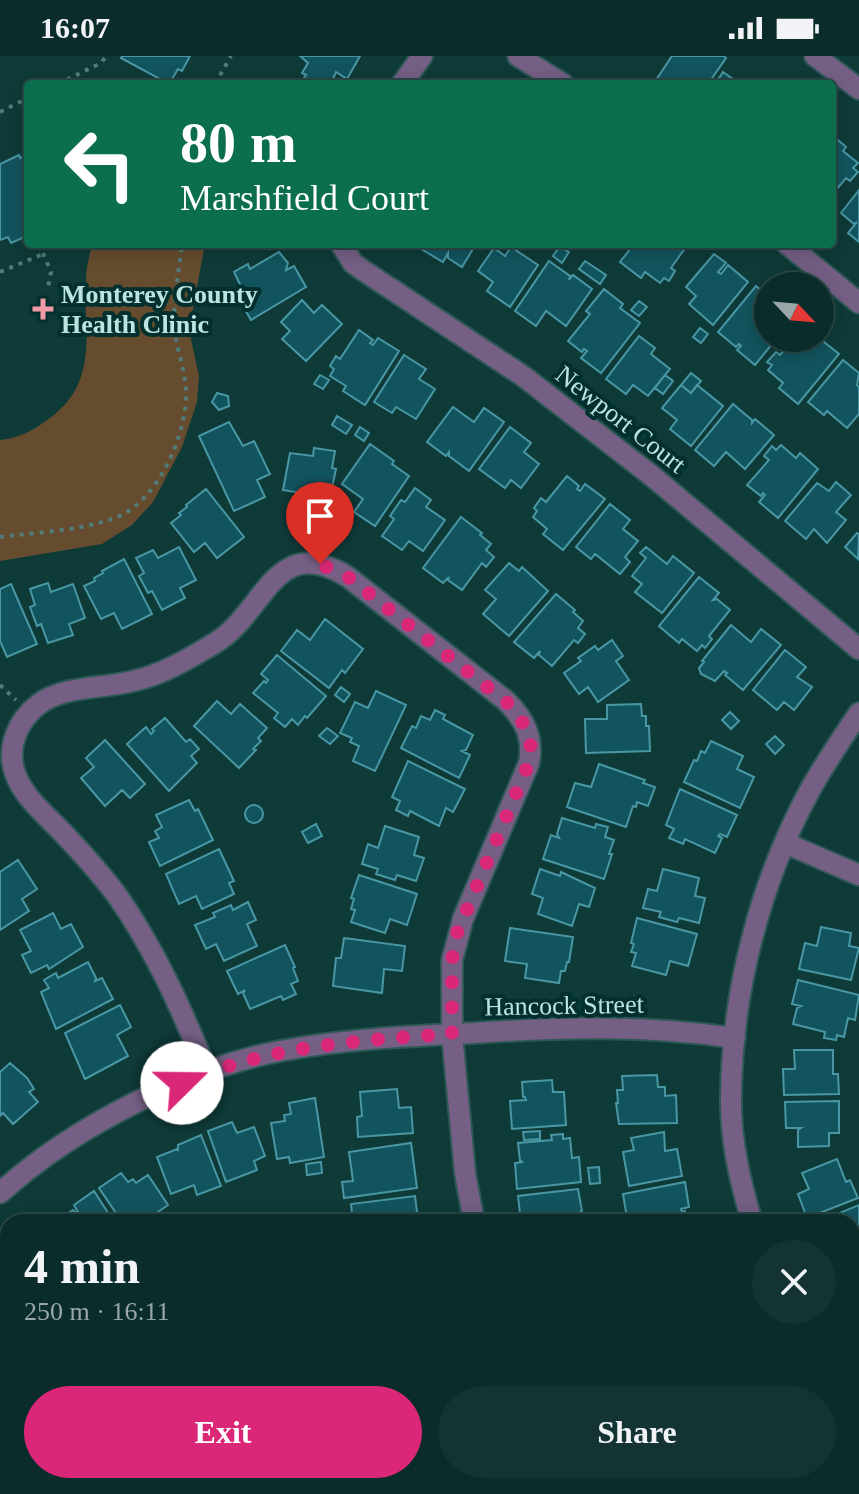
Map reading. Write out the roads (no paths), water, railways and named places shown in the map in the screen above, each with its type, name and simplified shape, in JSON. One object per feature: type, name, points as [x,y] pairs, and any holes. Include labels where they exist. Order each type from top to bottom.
[{"type":"street","points":[[405,80],[422,56]]},
{"type":"street","points":[[518,56],[557,80]]},
{"type":"street","points":[[815,56],[859,89]]},
{"type":"street","name":"Newport Court","points":[[344,248],[353,263],[523,376],[652,476],[859,649]]},
{"type":"street","points":[[792,248],[859,303]]},
{"type":"street","points":[[207,1072],[186,1019],[144,938],[103,878],[20,785],[12,749],[19,727],[43,701],[75,690],[135,681],[189,658],[231,631],[282,570],[300,564],[328,566],[348,577],[505,700],[521,716],[531,738],[531,754],[525,777],[457,933],[452,960],[452,1034],[465,1173],[473,1214]]},
{"type":"street","points":[[750,1214],[733,1136],[731,1097],[735,1038],[749,952],[785,843],[809,791],[859,713]]},
{"type":"street","points":[[785,843],[859,875]]},
{"type":"street","name":"Hancock Street","points":[[0,1193],[24,1171],[65,1142],[145,1099],[207,1072],[265,1055],[371,1039],[556,1028],[649,1028],[735,1038]]},
{"type":"place","name":"Monterey County Health Clinic","points":[[43,309]]}]
